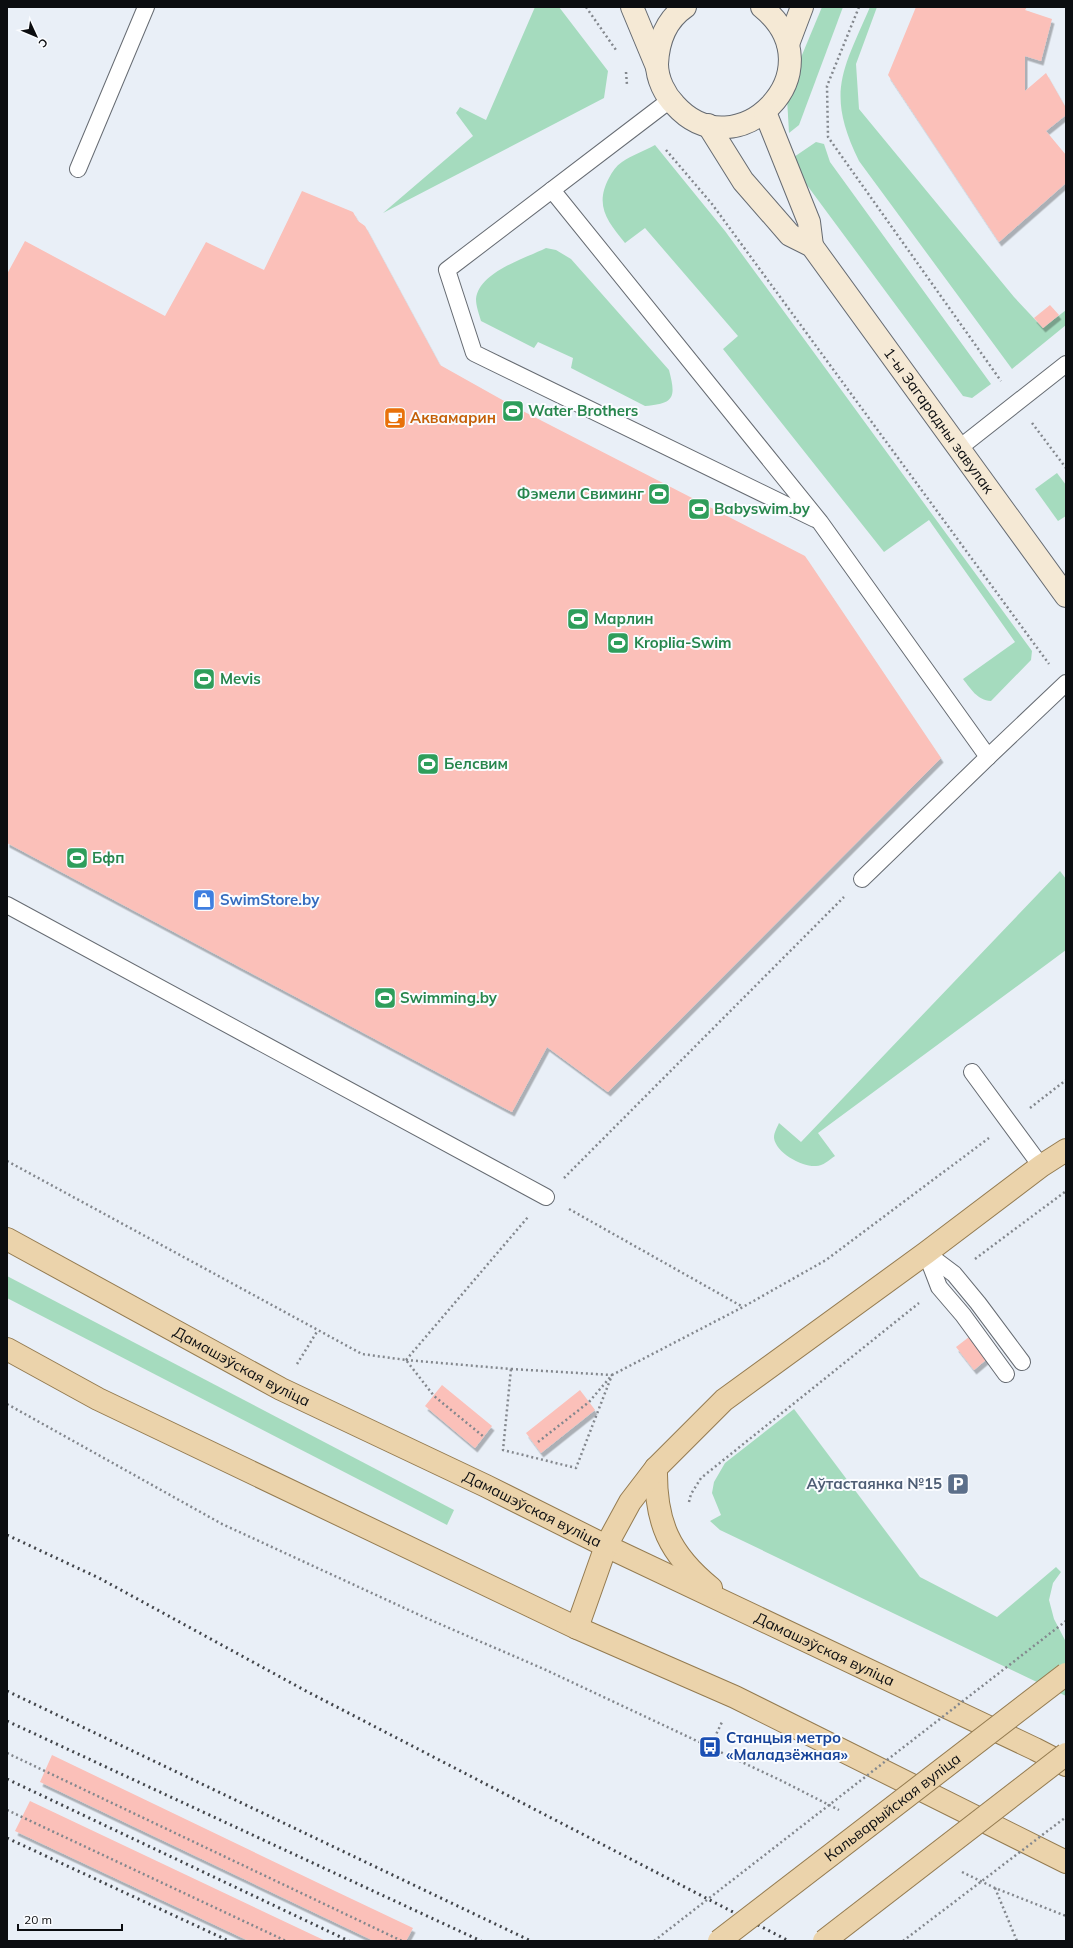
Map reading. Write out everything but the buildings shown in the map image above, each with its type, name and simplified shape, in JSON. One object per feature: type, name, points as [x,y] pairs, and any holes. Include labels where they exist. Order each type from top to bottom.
[{"type":"main road","points":[[632,7],[657,68],[662,85],[670,100],[680,111],[694,120],[708,125],[724,127],[738,125],[752,120],[765,112],[776,102],[784,88],[790,59],[788,44],[781,28],[772,15],[762,7]]},
{"type":"main road","points":[[657,68],[658,51],[662,35],[670,21],[685,7]]},
{"type":"main road","points":[[788,44],[802,7]]},
{"type":"main road","name":"1-ы Загарадны завулак","points":[[765,112],[809,222],[812,246]]},
{"type":"main road","name":"1-ы Загарадны завулак","points":[[708,125],[743,181],[790,235],[812,246],[1066,596]]},
{"type":"main road","points":[[577,1628],[606,1546],[630,1502],[656,1468],[724,1400],[926,1253],[1041,1166],[1066,1150]]},
{"type":"main road","name":"Дамашэўская вуліца","points":[[7,1239],[281,1389],[486,1486],[606,1546],[1066,1765]]},
{"type":"main road","points":[[7,1349],[98,1399],[577,1628],[734,1697],[1066,1862]]},
{"type":"main road","points":[[656,1468],[656,1491],[660,1514],[668,1540],[681,1559],[699,1578],[732,1605]]},
{"type":"main road","name":"Кальварыйская вуліца","points":[[719,1941],[1066,1674]]},
{"type":"main road","points":[[824,1941],[1066,1754]]},
{"type":"lane","points":[[78,169],[146,7]]},
{"type":"lane","points":[[670,100],[447,270],[474,352],[820,522]]},
{"type":"lane","points":[[552,190],[820,522],[988,757]]},
{"type":"lane","points":[[958,449],[1066,364]]},
{"type":"lane","points":[[862,879],[1065,684]]},
{"type":"lane","points":[[7,905],[546,1196]]},
{"type":"lane","points":[[972,1072],[1041,1166]]},
{"type":"lane","points":[[926,1253],[954,1274],[1022,1362]]},
{"type":"lane","points":[[926,1253],[939,1287],[963,1315],[1006,1374]]},
{"type":"path","points":[[586,7],[621,56]]},
{"type":"path","points":[[859,7],[827,86],[828,137],[1017,403],[1066,468]]},
{"type":"path","points":[[626,70],[626,85]]},
{"type":"path","points":[[666,150],[712,204],[1065,684]]},
{"type":"path","points":[[406,1360],[546,1196],[862,879]]},
{"type":"path","points":[[538,1442],[589,1402],[612,1375],[743,1307],[826,1260],[1066,1080]]},
{"type":"path","points":[[7,1161],[362,1354],[406,1360],[511,1369],[612,1375]]},
{"type":"path","points":[[954,1274],[1066,1191]]},
{"type":"path","points":[[546,1196],[743,1307]]},
{"type":"path","points":[[688,1507],[691,1494],[701,1478],[939,1287]]},
{"type":"path","points":[[281,1389],[318,1330]]},
{"type":"path","points":[[406,1360],[434,1396],[484,1437]]},
{"type":"path","points":[[511,1369],[503,1450],[576,1468],[612,1375]]},
{"type":"path","points":[[7,1404],[222,1524],[426,1618],[553,1674],[780,1780]]},
{"type":"path","points":[[654,1941],[1066,1621]]},
{"type":"path","points":[[7,1753],[402,1941]]},
{"type":"path","points":[[7,1810],[286,1941]]},
{"type":"path","points":[[903,1941],[1066,1817]]},
{"type":"path","points":[[995,1888],[1017,1941]]},
{"type":"green space","points":[[535,7],[559,7],[608,71],[604,98],[383,213],[473,136],[456,113],[460,107],[486,120]]},
{"type":"green space","points":[[822,7],[843,7],[799,125],[789,133],[787,98],[797,67]]},
{"type":"green space","points":[[870,7],[877,7],[856,64],[859,109],[1014,297],[1043,328],[1066,310],[1066,325],[1012,369],[859,161],[849,138],[843,117],[841,100],[842,83],[852,49]]},
{"type":"green space","points":[[816,142],[824,144],[830,162],[991,384],[972,398],[963,396],[798,173],[794,157]]},
{"type":"green space","points":[[655,145],[725,231],[1032,651],[1031,660],[991,701],[982,699],[978,696],[963,679],[1015,642],[929,520],[884,552],[723,349],[738,336],[645,228],[625,243],[613,228],[605,213],[603,205],[605,188],[611,174],[622,162]]},
{"type":"green space","points":[[546,248],[556,250],[571,259],[669,370],[672,393],[668,401],[645,406],[571,368],[573,358],[538,342],[534,348],[481,321],[476,299],[479,290],[485,281],[515,262]]},
{"type":"green space","points":[[1057,473],[1066,485],[1066,516],[1058,521],[1035,489]]},
{"type":"green space","points":[[1060,871],[1066,879],[1066,950],[818,1133],[835,1156],[824,1164],[819,1166],[810,1166],[797,1162],[784,1154],[779,1149],[774,1138],[779,1123],[801,1142]]},
{"type":"green space","points":[[7,1276],[454,1510],[447,1525],[7,1298]]},
{"type":"green space","points":[[794,1409],[920,1577],[997,1617],[1056,1567],[1061,1572],[1053,1583],[1049,1600],[1054,1619],[1066,1642],[1066,1696],[720,1530],[710,1521],[721,1515],[712,1493],[714,1482],[725,1463]]},
{"type":"railway","points":[[7,1535],[99,1578],[306,1691],[789,1941]]},
{"type":"railway","points":[[7,1691],[531,1941]]},
{"type":"railway","points":[[7,1721],[481,1941]]},
{"type":"railway","points":[[7,1779],[349,1941]]},
{"type":"railway","points":[[7,1838],[229,1941]]},
{"type":"place","name":"Water Brothers","points":[[513,411]]},
{"type":"place","name":"Аквамарин","points":[[395,418]]},
{"type":"place","name":"Фэмели Свиминг","points":[[659,494]]},
{"type":"place","name":"Babyswim.by","points":[[699,509]]},
{"type":"place","name":"Марлин","points":[[578,619]]},
{"type":"place","name":"Kroplia-Swim","points":[[618,643]]},
{"type":"place","name":"Mevis","points":[[204,679]]},
{"type":"place","name":"Белсвим","points":[[428,764]]},
{"type":"place","name":"Бфп","points":[[77,858]]},
{"type":"place","name":"SwimStore.by","points":[[204,900]]},
{"type":"place","name":"Swimming.by","points":[[385,998]]},
{"type":"place","name":"Аўтастаянка №15","points":[[958,1484]]},
{"type":"place","name":"Станцыя метро «Маладзёжная»","points":[[710,1747]]}]
